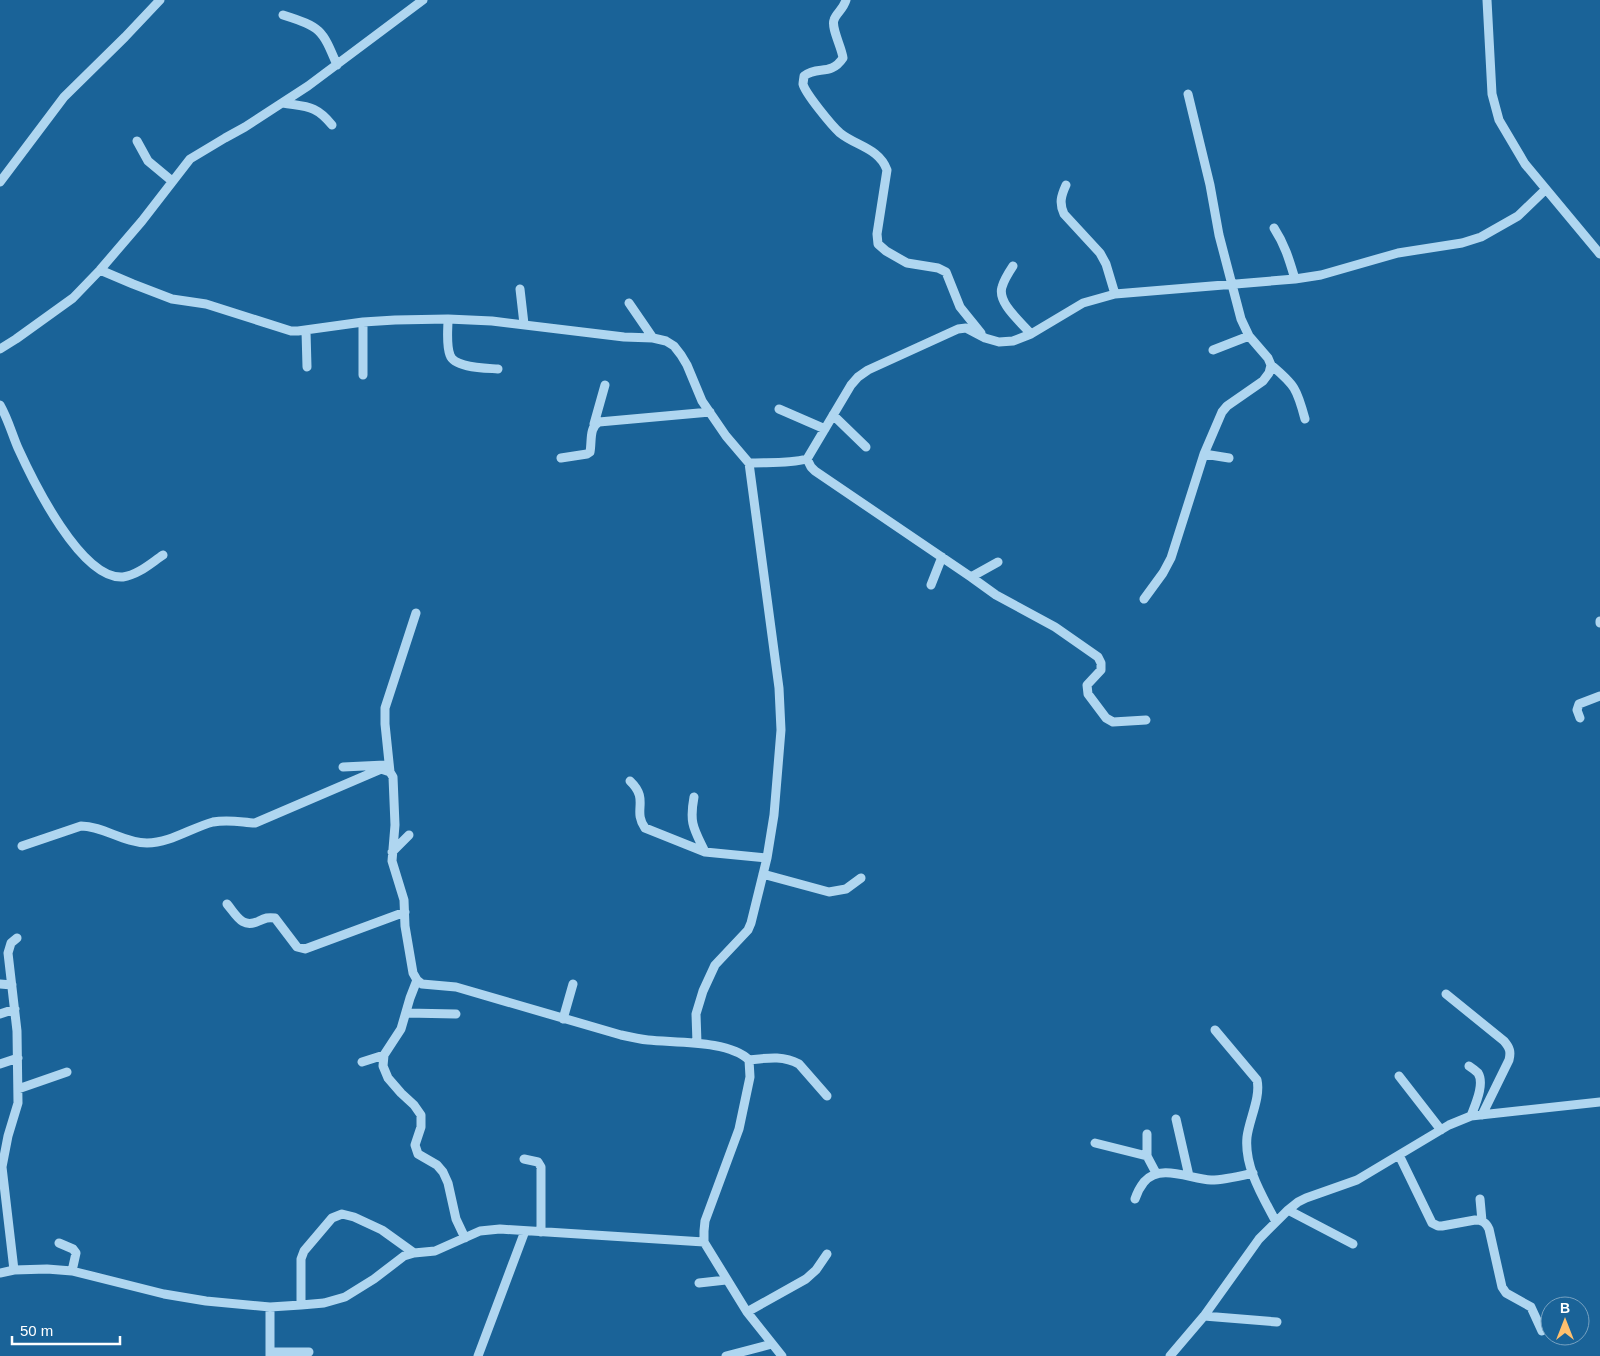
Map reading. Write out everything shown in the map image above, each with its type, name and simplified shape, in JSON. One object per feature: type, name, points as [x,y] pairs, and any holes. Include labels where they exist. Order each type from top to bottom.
[{"type":"street","points":[[0,182],[64,97],[160,0]]},
{"type":"street","points":[[846,0],[843,8],[834,19],[834,26],[843,58],[838,65],[830,70],[810,71],[804,76],[803,83],[816,104],[841,134],[873,152],[884,162],[887,170],[877,234],[878,244],[907,263],[938,268],[946,272],[960,307],[985,338]]},
{"type":"street","points":[[1487,0],[1492,94],[1498,120],[1525,164],[1600,254]]},
{"type":"street","points":[[0,349],[73,298],[100,270],[190,159],[283,104],[421,1]]},
{"type":"street","points":[[283,15],[310,24],[317,29],[327,40],[337,65]]},
{"type":"street","points":[[1188,94],[1241,319],[1249,336],[1268,358],[1271,365],[1293,385],[1298,394],[1305,419]]},
{"type":"street","points":[[283,104],[318,110],[324,114],[332,125]]},
{"type":"street","points":[[137,141],[148,161],[172,182]]},
{"type":"street","points":[[1066,185],[1061,196],[1064,214],[1100,252],[1116,294]]},
{"type":"street","points":[[749,464],[797,462],[807,459],[851,385],[858,377],[868,370],[958,329],[966,328],[985,338],[999,342],[1013,341],[1031,334],[1083,302],[1116,294],[1294,279],[1321,275],[1398,253],[1462,243],[1481,237],[1518,216],[1546,189]]},
{"type":"street","points":[[1274,228],[1285,248],[1294,279]]},
{"type":"street","points":[[1013,266],[1002,285],[1002,300],[1031,334]]},
{"type":"street","points":[[100,270],[172,298],[206,304],[291,330],[306,331],[363,322],[395,320],[492,320],[624,337],[653,338],[666,341],[674,346],[681,355],[702,401],[726,436],[749,464],[779,688],[782,730],[774,815],[755,911],[748,930],[715,965],[703,991],[696,1014],[697,1043]]},
{"type":"street","points":[[520,289],[524,324]]},
{"type":"street","points":[[629,303],[653,338]]},
{"type":"street","points":[[448,319],[448,348],[451,358],[459,364],[498,369]]},
{"type":"street","points":[[363,322],[363,375]]},
{"type":"street","points":[[306,331],[307,366]]},
{"type":"street","points":[[1213,350],[1249,336]]},
{"type":"street","points":[[1144,599],[1163,573],[1171,558],[1204,454],[1222,412],[1227,406],[1263,381],[1270,373],[1271,365]]},
{"type":"street","points":[[561,458],[590,452],[592,428],[605,385]]},
{"type":"street","points":[[0,405],[19,450],[54,519],[85,557],[102,572],[116,577],[138,572],[163,555]]},
{"type":"street","points":[[779,409],[825,429]]},
{"type":"street","points":[[594,424],[710,412]]},
{"type":"street","points":[[833,415],[866,447]]},
{"type":"street","points":[[1204,454],[1229,458]]},
{"type":"street","points":[[807,459],[811,468],[815,471],[996,595],[1055,627],[1098,657],[1102,663],[1101,670],[1087,686],[1088,694],[1106,718],[1113,722],[1146,720]]},
{"type":"street","points":[[931,585],[942,557]]},
{"type":"street","points":[[971,577],[998,562]]},
{"type":"street","points":[[416,613],[385,708],[390,768],[393,777],[395,825],[392,852],[395,872],[403,891],[405,926],[413,973],[422,984],[456,987],[620,1035],[646,1040],[697,1043],[735,1050],[750,1060],[750,1077],[739,1129],[705,1221],[704,1242],[747,1312],[782,1356]]},
{"type":"street","points":[[1580,718],[1577,710],[1579,704],[1600,696]]},
{"type":"street","points":[[343,766],[390,768]]},
{"type":"street","points":[[22,846],[81,826],[90,826],[146,843],[158,842],[212,822],[236,820],[255,823],[381,769],[390,768]]},
{"type":"street","points":[[630,781],[640,793],[640,819],[645,828],[705,852],[767,858]]},
{"type":"street","points":[[694,797],[692,825],[705,852]]},
{"type":"street","points":[[392,852],[410,835]]},
{"type":"street","points":[[763,874],[829,892],[846,889],[861,878]]},
{"type":"street","points":[[227,904],[247,924],[253,924],[266,918],[274,918],[297,947],[305,950],[405,912]]},
{"type":"street","points":[[14,1270],[4,1210],[2,1168],[8,1136],[18,1103],[15,1009],[8,953],[11,943],[17,938]]},
{"type":"street","points":[[417,980],[402,1029],[384,1055],[383,1066],[388,1078],[421,1115],[422,1127],[416,1145],[418,1154],[437,1165],[444,1172],[456,1219],[465,1238]]},
{"type":"street","points":[[0,984],[12,985]]},
{"type":"street","points":[[563,1019],[573,984]]},
{"type":"street","points":[[1446,994],[1509,1047],[1509,1060],[1482,1115]]},
{"type":"street","points":[[0,1014],[15,1009]]},
{"type":"street","points":[[407,1013],[456,1014]]},
{"type":"street","points":[[1215,1030],[1254,1075],[1258,1083],[1247,1137],[1248,1156],[1253,1173],[1276,1222]]},
{"type":"street","points":[[362,1062],[384,1055]]},
{"type":"street","points":[[0,1064],[18,1058]]},
{"type":"street","points":[[750,1060],[782,1058],[794,1061],[799,1064],[827,1096]]},
{"type":"street","points":[[1469,1066],[1478,1073],[1480,1080],[1480,1087],[1471,1116]]},
{"type":"street","points":[[18,1088],[67,1072]]},
{"type":"street","points":[[1399,1076],[1441,1130]]},
{"type":"street","points":[[1170,1356],[1204,1316],[1259,1239],[1298,1202],[1357,1180],[1441,1130],[1471,1116],[1600,1102]]},
{"type":"street","points":[[1176,1119],[1189,1176]]},
{"type":"street","points":[[1147,1134],[1147,1156],[1156,1173]]},
{"type":"street","points":[[1095,1142],[1147,1156]]},
{"type":"street","points":[[1399,1155],[1432,1223],[1442,1226],[1482,1220]]},
{"type":"street","points":[[524,1159],[538,1162],[541,1167],[541,1232]]},
{"type":"street","points":[[1134,1199],[1143,1182],[1156,1173],[1164,1172],[1213,1180],[1253,1173]]},
{"type":"street","points":[[1480,1199],[1482,1220],[1489,1229],[1502,1287],[1506,1293],[1531,1307],[1540,1327]]},
{"type":"street","points":[[1288,1210],[1353,1244]]},
{"type":"street","points":[[301,1305],[301,1259],[308,1244],[332,1218],[342,1214],[354,1217],[382,1230],[414,1253]]},
{"type":"street","points":[[0,1273],[14,1270],[72,1270],[164,1294],[206,1301],[270,1307],[324,1303],[345,1297],[354,1293],[404,1256],[436,1251],[480,1231],[500,1229],[704,1242]]},
{"type":"street","points":[[478,1356],[525,1231]]},
{"type":"street","points":[[60,1243],[74,1249],[76,1253],[72,1270]]},
{"type":"street","points":[[747,1312],[806,1279],[816,1270],[826,1254]]},
{"type":"street","points":[[699,1283],[726,1280]]},
{"type":"street","points":[[270,1307],[270,1354],[309,1352]]},
{"type":"street","points":[[1204,1316],[1277,1322]]},
{"type":"street","points":[[726,1356],[772,1344]]}]
